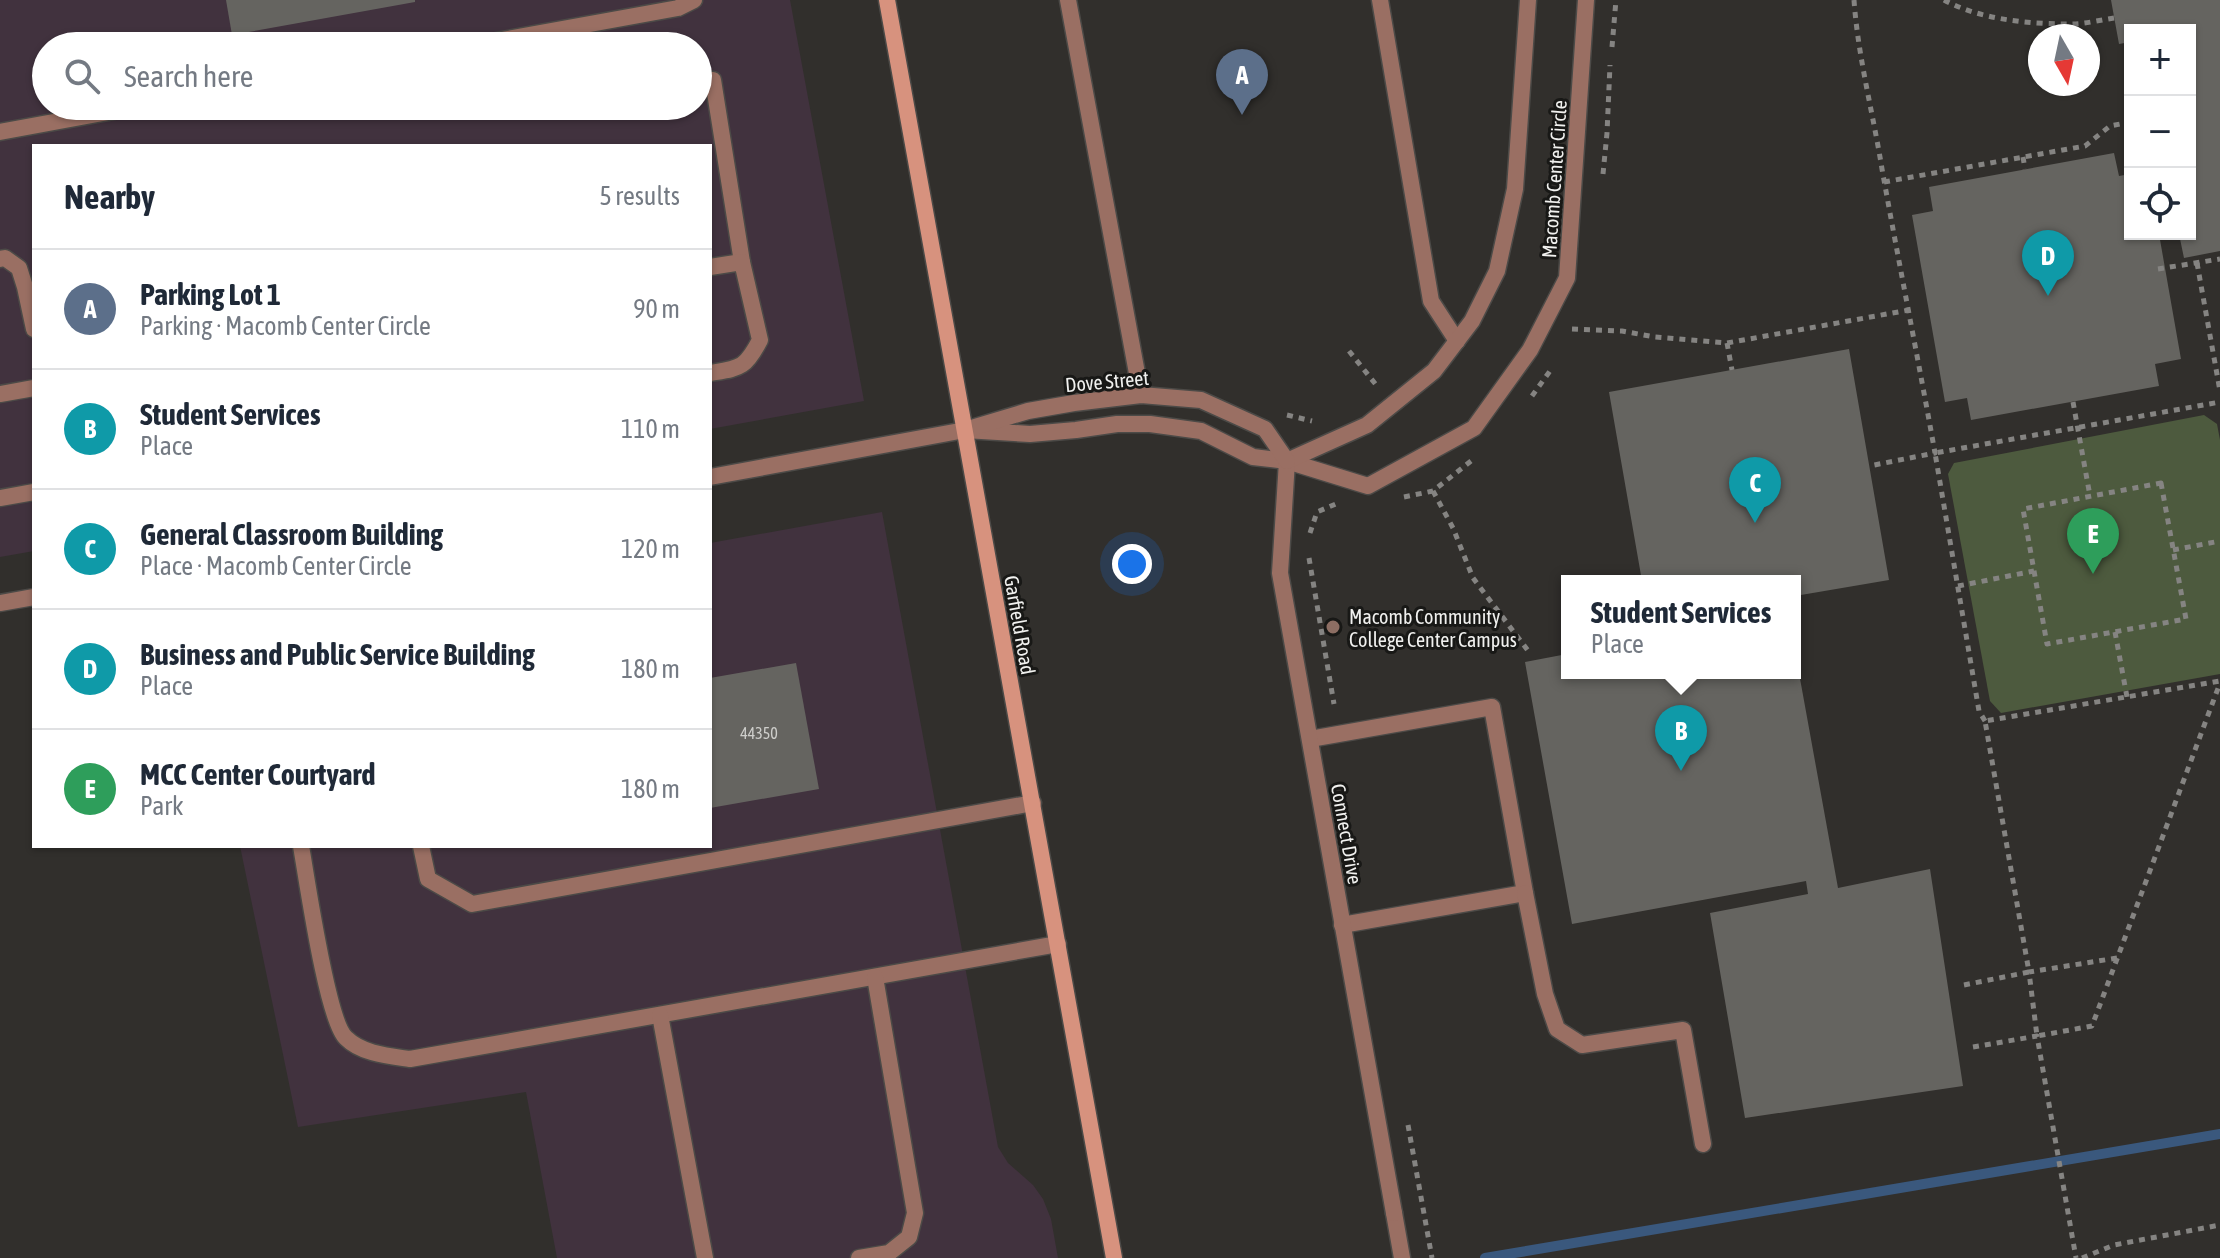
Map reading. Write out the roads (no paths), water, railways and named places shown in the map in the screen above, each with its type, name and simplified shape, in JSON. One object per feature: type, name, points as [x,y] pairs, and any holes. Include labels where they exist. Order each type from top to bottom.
[{"type":"main road","name":"Garfield Road","points":[[887,0],[1114,1258]]},
{"type":"street","points":[[546,32],[678,8],[694,0]]},
{"type":"street","points":[[1068,0],[1141,395]]},
{"type":"street","points":[[1380,0],[1431,301],[1457,341]]},
{"type":"street","name":"Macomb Center Circle","points":[[1287,461],[1367,425],[1434,371],[1472,321],[1497,271],[1515,189],[1528,0]]},
{"type":"street","name":"Macomb Center Circle","points":[[1287,461],[1368,486],[1474,428],[1530,350],[1567,278],[1586,0]]},
{"type":"street","points":[[712,373],[738,368],[751,358],[760,340],[742,262],[713,80]]},
{"type":"street","points":[[0,132],[65,120]]},
{"type":"street","points":[[0,259],[5,258],[19,268],[32,320]]},
{"type":"street","points":[[712,267],[742,262]]},
{"type":"street","points":[[0,394],[32,388]]},
{"type":"street","name":"Dove Street","points":[[712,477],[965,430],[1028,411],[1141,395],[1201,400],[1265,429],[1287,461]]},
{"type":"street","name":"Dove Street","points":[[965,430],[1030,434],[1117,424],[1150,424],[1201,431],[1253,457],[1287,461]]},
{"type":"street","name":"Connect Drive","points":[[1287,461],[1280,573],[1402,1258]]},
{"type":"street","points":[[0,498],[32,492]]},
{"type":"street","points":[[0,603],[32,597]]},
{"type":"street","points":[[1310,739],[1492,707],[1545,994],[1557,1029],[1582,1045],[1683,1030],[1703,1144]]},
{"type":"street","points":[[421,848],[428,879],[472,904],[1033,803]]},
{"type":"street","points":[[301,848],[331,1007],[345,1038],[374,1054],[410,1059],[1058,944]]},
{"type":"street","points":[[1342,925],[1525,893]]},
{"type":"street","points":[[859,1258],[889,1253],[909,1237],[915,1213],[875,977]]},
{"type":"street","points":[[660,1015],[705,1258]]},
{"type":"waterway","points":[[1485,1258],[2220,1134]]},
{"type":"place","name":"Parking Lot 1","points":[[1242,115]]},
{"type":"place","name":"Business and Public Service Building","points":[[2048,296]]},
{"type":"place","name":"General Classroom Building","points":[[1755,523]]},
{"type":"place","name":"MCC Center Courtyard","points":[[2093,574]]},
{"type":"place","name":"Macomb Community College Center Campus","points":[[1333,627]]},
{"type":"place","name":"Student Services","points":[[1681,771]]}]
